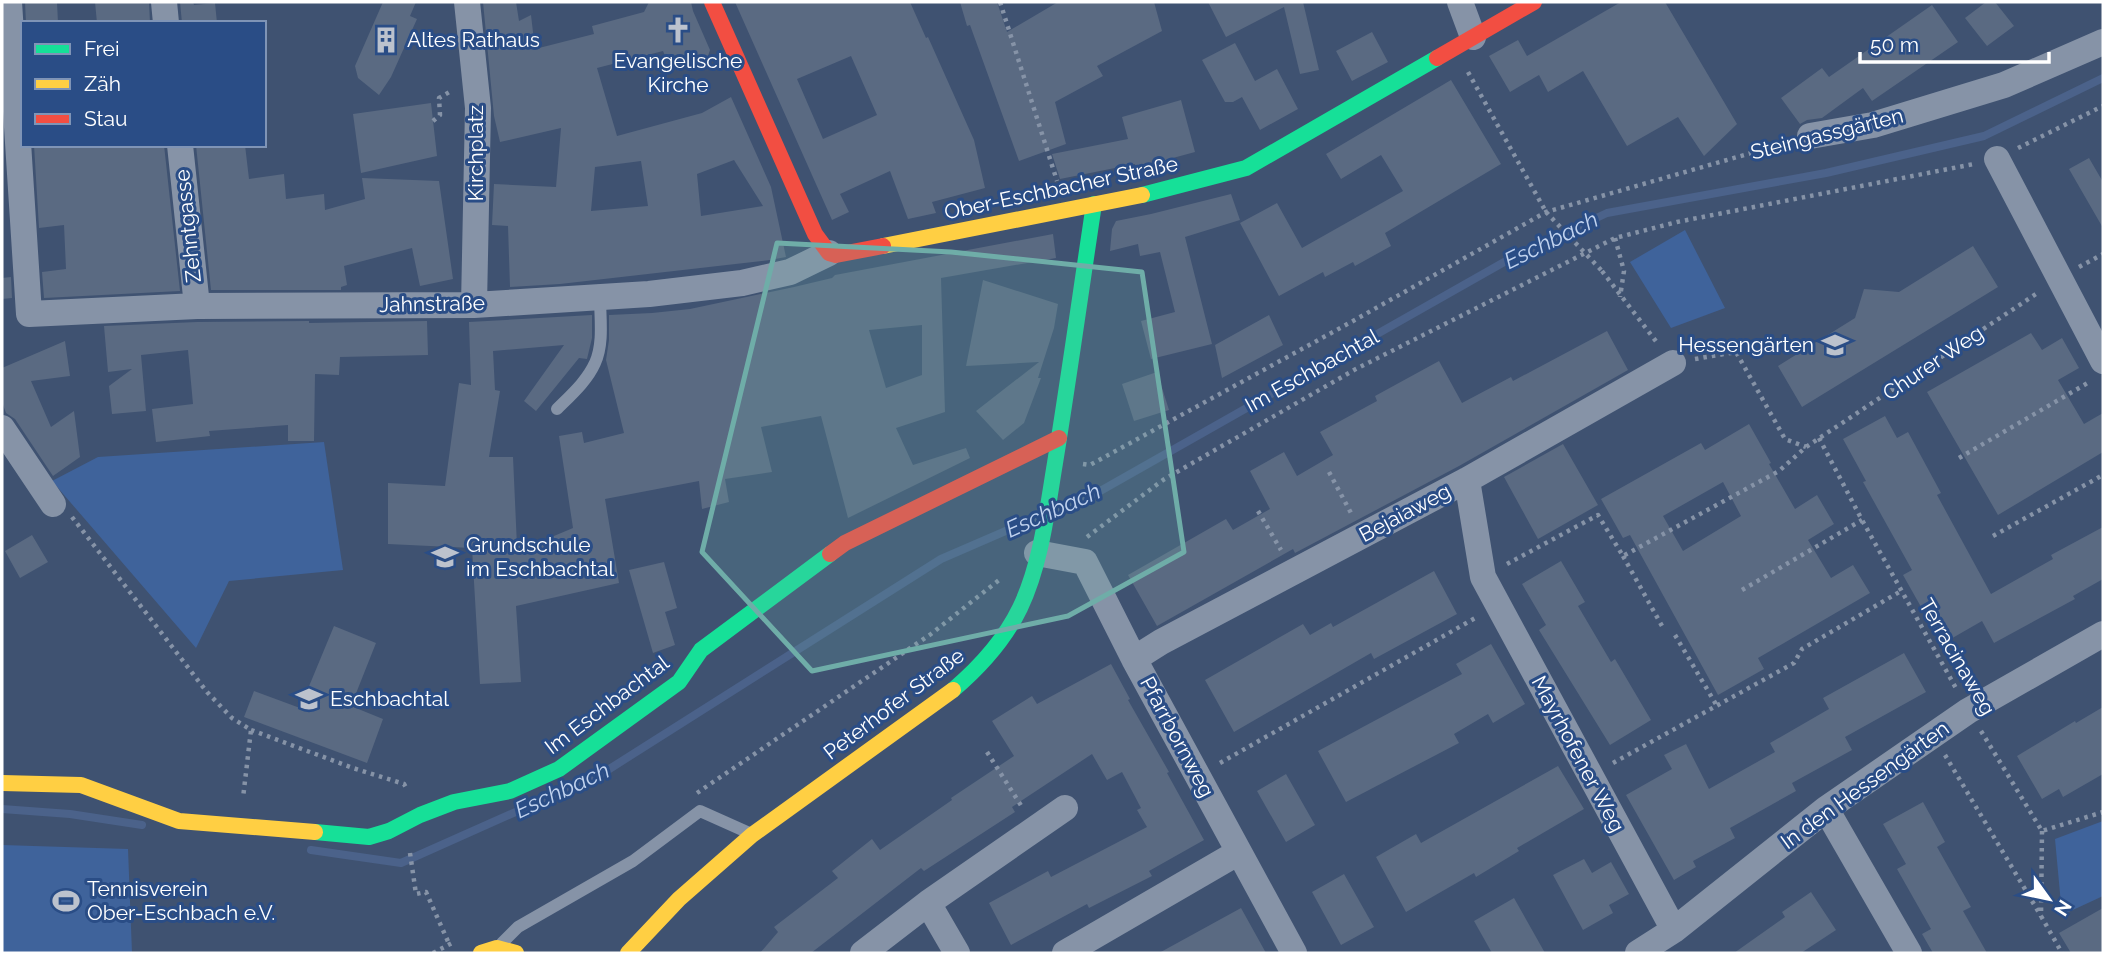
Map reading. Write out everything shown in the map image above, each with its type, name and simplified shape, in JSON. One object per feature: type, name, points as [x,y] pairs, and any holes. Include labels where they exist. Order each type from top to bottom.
[{"type":"street","name":"Jahnstraße","points":[[9,2],[29,314],[197,306],[474,305],[649,294],[743,283],[790,272],[829,253]]},
{"type":"street","points":[[164,2],[166,21]]},
{"type":"street","name":"Kirchplatz","points":[[467,2],[478,108],[474,305]]},
{"type":"street","points":[[712,2],[815,233],[829,253]]},
{"type":"street","points":[[1460,2],[1464,43]]},
{"type":"street","name":"Ober-Eschbacher Straße","points":[[829,253],[848,254],[1178,187],[1246,168],[1534,2]]},
{"type":"street","name":"Steingassgärten","points":[[1810,136],[1873,125],[2004,85],[2103,42]]},
{"type":"street","name":"Zehntgasse","points":[[180,147],[197,306]]},
{"type":"street","points":[[1997,159],[2060,278],[2097,371]]},
{"type":"street","name":"Peterhofer Straße","points":[[628,953],[679,899],[752,835],[950,694],[977,671],[994,651],[1021,606],[1030,584],[1044,526],[1094,204]]},
{"type":"street","name":"Bejaiaweg","points":[[1134,659],[1161,642],[1467,480],[1673,363]]},
{"type":"street","points":[[2,428],[53,504]]},
{"type":"street","name":"Im Eschbachtal","points":[[2,783],[81,785],[178,821],[369,837],[389,831],[454,802],[510,790],[559,769],[679,682],[701,650],[845,543],[1059,438]]},
{"type":"street","name":"Mayrhofener Weg","points":[[1467,480],[1483,578],[1674,930]]},
{"type":"street","name":"Pfarrbornweg","points":[[1037,553],[1084,562],[1294,953]]},
{"type":"street","name":"In den Hessengärten","points":[[1638,953],[1674,930],[1826,809],[1933,735],[1968,711],[2103,634]]},
{"type":"street","points":[[863,953],[928,903],[1065,808]]},
{"type":"street","points":[[1826,809],[1909,953]]},
{"type":"street","points":[[1065,953],[1239,852]]},
{"type":"street","points":[[928,903],[957,953]]},
{"type":"street","points":[[481,953],[497,948],[516,953]]},
{"type":"lane","points":[[557,409],[596,362],[599,349],[600,297]]},
{"type":"lane","points":[[497,948],[518,927],[633,861],[700,811],[752,835]]},
{"type":"path","points":[[1000,2],[1066,209]]},
{"type":"path","points":[[1464,43],[1546,212],[1602,271],[1673,363],[1736,352],[1786,439],[1806,447],[1779,471],[1623,556]]},
{"type":"path","name":"Im Eschbachtal","points":[[1086,538],[1163,480],[1342,377],[1615,238],[1677,222],[1997,159],[2103,106]]},
{"type":"path","name":"Steingassgärten","points":[[1055,461],[1090,465],[1546,212],[1810,136]]},
{"type":"path","points":[[1615,238],[1624,271],[1620,297]]},
{"type":"path","name":"Churer Weg","points":[[1806,447],[2060,278],[2103,254]]},
{"type":"path","points":[[1959,458],[2097,371]]},
{"type":"path","name":"Terracinaweg","points":[[1819,438],[1968,711],[2042,831]]},
{"type":"path","points":[[1329,472],[1363,535]]},
{"type":"path","points":[[1993,536],[2103,475]]},
{"type":"path","points":[[53,504],[60,500],[207,692],[232,718],[251,730],[404,784],[420,815]]},
{"type":"path","points":[[1258,510],[1293,572]]},
{"type":"path","points":[[1483,578],[1598,515],[1662,626]]},
{"type":"path","points":[[1742,590],[1862,520]]},
{"type":"path","points":[[690,798],[931,634],[1004,576]]},
{"type":"path","points":[[1589,776],[1794,663],[1802,649],[1901,591]]},
{"type":"path","points":[[1198,776],[1497,605]]},
{"type":"path","points":[[1675,635],[1718,707]]},
{"type":"path","points":[[240,825],[251,730]]},
{"type":"path","points":[[1933,735],[2062,953]]},
{"type":"path","points":[[987,752],[1035,828]]},
{"type":"path","points":[[2041,916],[2042,831],[2103,812]]},
{"type":"path","points":[[410,851],[416,894],[426,892],[449,944]]},
{"type":"path","points":[[433,953],[460,938]]},
{"type":"highlighted area","points":[[777,243],[951,252],[1142,272],[1184,552],[1068,616],[812,671],[702,552]]},
{"type":"shaded area","points":[[1685,230],[1725,308],[1671,328],[1630,262]]},
{"type":"shaded area","points":[[324,442],[343,570],[229,581],[196,648],[52,481],[98,457]]},
{"type":"shaded area","points":[[2103,821],[2103,896],[2062,915],[2055,839]]},
{"type":"shaded area","name":"Tennisverein Ober-Eschbach e.V.","points":[[2,845],[128,849],[132,953],[2,953]]},
{"type":"building","points":[[25,2],[57,2],[58,21],[26,21]]},
{"type":"building","points":[[95,2],[149,2],[150,21],[97,21]]},
{"type":"building","points":[[180,2],[193,2],[194,5],[215,3],[217,21],[182,21]]},
{"type":"building","name":"Altes Rathaus","points":[[383,2],[416,2],[410,16],[417,19],[391,77],[379,95],[358,78],[355,66]]},
{"type":"building","points":[[483,2],[516,2],[519,21],[531,15],[535,49],[594,34],[592,26],[644,12],[649,2],[691,2],[710,50],[707,59],[679,71],[670,67],[663,51],[597,68],[617,136],[702,113],[731,97],[771,187],[786,257],[560,284],[510,287],[508,226],[492,225],[494,184],[556,187],[561,128],[500,142],[494,116]],"holes":[[[734,160],[763,206],[701,216],[697,174]],[[641,161],[648,206],[591,211],[595,167]]]},
{"type":"building","points":[[735,2],[910,2],[974,140],[985,188],[932,202],[936,213],[908,219],[890,171],[840,194],[849,212],[832,220]],"holes":[[[851,56],[877,115],[823,139],[797,79]]]},
{"type":"building","points":[[960,2],[997,2],[1007,32],[1058,2],[1154,2],[1162,31],[1097,66],[1103,76],[1055,102],[1066,144],[1019,161]]},
{"type":"building","points":[[1208,2],[1303,2],[1319,70],[1300,74],[1284,7],[1226,37]]},
{"type":"building","points":[[1621,2],[1665,2],[1737,124],[1704,156],[1678,117],[1627,146],[1583,71],[1548,92],[1539,75],[1510,92],[1489,56],[1518,40],[1527,56]]},
{"type":"building","points":[[1986,2],[1995,2],[2014,26],[1987,46],[1965,18]]},
{"type":"building","points":[[1932,5],[1958,42],[1872,101],[1863,88],[1822,118],[1800,124],[1781,98],[1822,68],[1829,77]]},
{"type":"building","points":[[1372,32],[1388,62],[1352,81],[1336,51]]},
{"type":"building","points":[[1235,43],[1255,81],[1277,69],[1298,109],[1260,130],[1242,97],[1233,102],[1225,102],[1202,60]]},
{"type":"building","points":[[1451,80],[1501,164],[1385,233],[1391,246],[1355,266],[1353,262],[1325,277],[1323,272],[1279,296],[1240,223],[1277,203],[1302,248],[1403,191],[1381,155],[1341,179],[1326,154]]},
{"type":"building","points":[[1181,100],[1195,152],[1136,168],[1135,164],[1060,179],[1052,154],[1128,139],[1122,117]]},
{"type":"building","points":[[431,103],[437,156],[361,173],[353,114]]},
{"type":"building","points":[[34,147],[164,147],[180,291],[44,298],[42,272],[66,269],[64,225],[39,228]]},
{"type":"building","points":[[196,147],[245,147],[249,179],[284,174],[286,199],[324,194],[325,210],[365,199],[362,178],[439,181],[453,279],[420,286],[412,248],[344,266],[347,285],[341,287],[341,290],[211,290]]},
{"type":"building","points":[[2089,158],[2103,182],[2103,228],[2069,169]]},
{"type":"building","points":[[1231,194],[1240,220],[1185,237],[1212,344],[1151,359],[1141,321],[1175,312],[1160,252],[1140,256],[1138,244],[1110,251],[1112,229],[1116,221]]},
{"type":"building","points":[[1053,234],[1056,258],[941,278],[945,412],[896,428],[913,465],[966,448],[970,458],[848,518],[821,416],[761,427],[772,472],[725,479],[729,502],[702,509],[699,481],[605,499],[619,583],[516,606],[521,682],[480,684],[472,548],[388,544],[388,483],[445,486],[459,383],[471,385],[469,322],[592,315],[592,338],[587,359],[579,358],[536,411],[524,401],[564,345],[493,351],[495,390],[500,391],[489,457],[513,457],[517,546],[542,541],[573,528],[559,436],[582,432],[584,443],[624,433],[606,360],[609,315],[690,309],[794,287],[835,275]],"holes":[[[922,325],[922,375],[886,388],[869,330]]]},
{"type":"building","points":[[1973,246],[1998,287],[1802,407],[1778,366],[1855,318],[1864,289],[1899,292]]},
{"type":"building","points":[[11,277],[12,298],[2,299],[2,278]]},
{"type":"building","points":[[983,280],[1058,304],[1054,328],[1038,378],[1041,378],[1024,423],[1003,440],[976,411],[1039,362],[966,366]]},
{"type":"building","points":[[1269,315],[1283,345],[1222,378],[1215,345]]},
{"type":"building","points":[[427,321],[428,355],[340,357],[339,375],[315,374],[314,441],[288,441],[288,425],[209,431],[210,436],[156,442],[152,409],[193,404],[188,350],[141,355],[146,411],[112,414],[109,386],[132,369],[108,372],[104,326]]},
{"type":"building","points":[[1607,331],[1628,370],[1459,466],[1295,553],[1293,549],[1157,626],[1128,575],[1226,519],[1233,530],[1270,509],[1250,471],[1284,452],[1297,476],[1333,455],[1320,432],[1377,401],[1375,396],[1439,361],[1462,403],[1511,377],[1513,381]]},
{"type":"building","points":[[2031,333],[2042,350],[2062,338],[2079,368],[2058,380],[2084,424],[2103,413],[2103,452],[1998,515],[1927,392]]},
{"type":"building","points":[[65,341],[70,376],[31,381],[51,427],[74,411],[80,457],[53,476],[15,419],[6,413],[2,402],[2,368]]},
{"type":"building","points":[[1157,372],[1169,410],[1134,421],[1122,384]]},
{"type":"building","points":[[1885,416],[1897,438],[1908,432],[1941,493],[1937,495],[1991,594],[2053,559],[2051,555],[2103,527],[2103,579],[2073,596],[2075,599],[1994,643],[1982,621],[1942,644],[1903,575],[1912,570],[1863,482],[1866,481],[1843,439]]},
{"type":"building","points":[[1749,424],[1795,509],[1817,495],[1834,524],[1808,540],[1831,578],[1853,565],[1870,593],[1758,658],[1764,669],[1718,695],[1630,535],[1623,538],[1601,499],[1701,443],[1705,450]],"holes":[[[1723,482],[1741,516],[1683,551],[1663,516]]]},
{"type":"building","points":[[1563,444],[1598,505],[1538,539],[1504,477]]},
{"type":"building","points":[[32,535],[48,562],[20,578],[5,551]]},
{"type":"building","points":[[1561,561],[1585,602],[1578,606],[1611,662],[1615,659],[1651,720],[1610,745],[1539,630],[1546,625],[1522,584]]},
{"type":"building","points":[[664,562],[677,608],[665,612],[675,645],[653,653],[629,570]]},
{"type":"building","points":[[1434,571],[1457,614],[1374,659],[1371,653],[1234,732],[1205,680],[1303,624],[1310,635],[1331,623],[1333,627]]},
{"type":"building","points":[[334,626],[376,643],[351,706],[383,719],[367,763],[244,717],[254,691],[300,708]]},
{"type":"building","points":[[1491,644],[1525,704],[1493,723],[1488,714],[1454,734],[1459,743],[1346,802],[1318,751],[1462,674],[1456,664]]},
{"type":"building","points":[[1904,653],[1926,692],[1845,737],[1852,750],[1792,783],[1796,791],[1730,828],[1735,838],[1693,861],[1696,867],[1674,880],[1626,795],[1672,769],[1664,755],[1686,744],[1709,789],[1775,752],[1770,743],[1829,709],[1823,698]]},
{"type":"building","points":[[1111,664],[1204,840],[1149,871],[1152,876],[1089,908],[1087,904],[1011,945],[989,903],[1048,871],[1051,877],[1147,827],[1137,810],[1141,808],[1122,772],[1107,780],[1092,754],[1012,807],[1015,812],[924,871],[921,868],[811,953],[760,953],[778,932],[774,927],[838,878],[832,871],[872,839],[880,850],[1014,756],[992,721],[1032,696],[1037,704]]},
{"type":"building","points":[[2103,707],[2103,774],[2063,797],[2059,789],[2042,799],[2017,756]]},
{"type":"building","points":[[1558,766],[1584,809],[1517,848],[1519,851],[1476,877],[1474,873],[1406,912],[1376,857],[1416,834],[1421,843]]},
{"type":"building","points":[[1286,774],[1315,825],[1286,842],[1257,791]]},
{"type":"building","points":[[1923,802],[1945,842],[1937,847],[1971,907],[1963,911],[1987,953],[1933,953],[1922,934],[1931,929],[1897,869],[1906,864],[1883,824]]},
{"type":"building","points":[[1584,859],[1592,873],[1611,862],[1629,894],[1609,905],[1613,913],[1583,930],[1553,875]]},
{"type":"building","points":[[1344,874],[1374,927],[1341,945],[1312,892]]},
{"type":"building","points":[[1811,892],[1836,930],[1801,953],[1734,953],[1785,917],[1782,912]]},
{"type":"building","points":[[1514,898],[1545,953],[1492,953],[1474,921]]},
{"type":"building","points":[[1241,908],[1266,953],[1159,953]]},
{"type":"building","points":[[2103,908],[2103,953],[2071,953],[2059,933]]},
{"type":"waterway","name":"Eschbach","points":[[1058,509],[1102,490],[1513,257],[1607,213],[1826,173],[1984,136],[2103,78]]},
{"type":"waterway","name":"Eschbach","points":[[311,850],[401,863],[603,773],[941,559],[1033,519]]},
{"type":"waterway","name":"Eschbach","points":[[2,809],[70,814],[142,825]]},
{"type":"traffic: fast","points":[[1142,195],[1246,168],[1437,58]]},
{"type":"traffic: fast","points":[[953,690],[982,663],[1007,632],[1033,574],[1049,500],[1094,204]]},
{"type":"traffic: fast","points":[[315,832],[369,837],[454,802],[510,791],[559,769],[679,682],[701,650],[830,554]]},
{"type":"traffic: slow","points":[[883,246],[1142,195]]},
{"type":"traffic: slow","points":[[628,953],[679,899],[752,835],[953,690]]},
{"type":"traffic: slow","points":[[2,783],[81,785],[179,821],[315,832]]},
{"type":"traffic: slow","points":[[481,953],[497,948],[516,953]]},
{"type":"traffic: jam","points":[[712,2],[815,234],[829,253],[836,255],[883,246]]},
{"type":"traffic: jam","points":[[1437,58],[1534,2]]},
{"type":"traffic: jam","points":[[830,554],[845,543],[1059,438]]},
{"type":"place","name":"Evangelische Kirche","points":[[678,30]]},
{"type":"place","name":"Altes Rathaus","points":[[386,40]]},
{"type":"place","name":"Hessengärten","points":[[1835,345]]},
{"type":"place","name":"Grundschule im Eschbachtal","points":[[445,557]]},
{"type":"place","name":"Eschbachtal","points":[[309,699]]},
{"type":"place","name":"Tennisverein Ober-Eschbach e.V.","points":[[66,901]]}]
